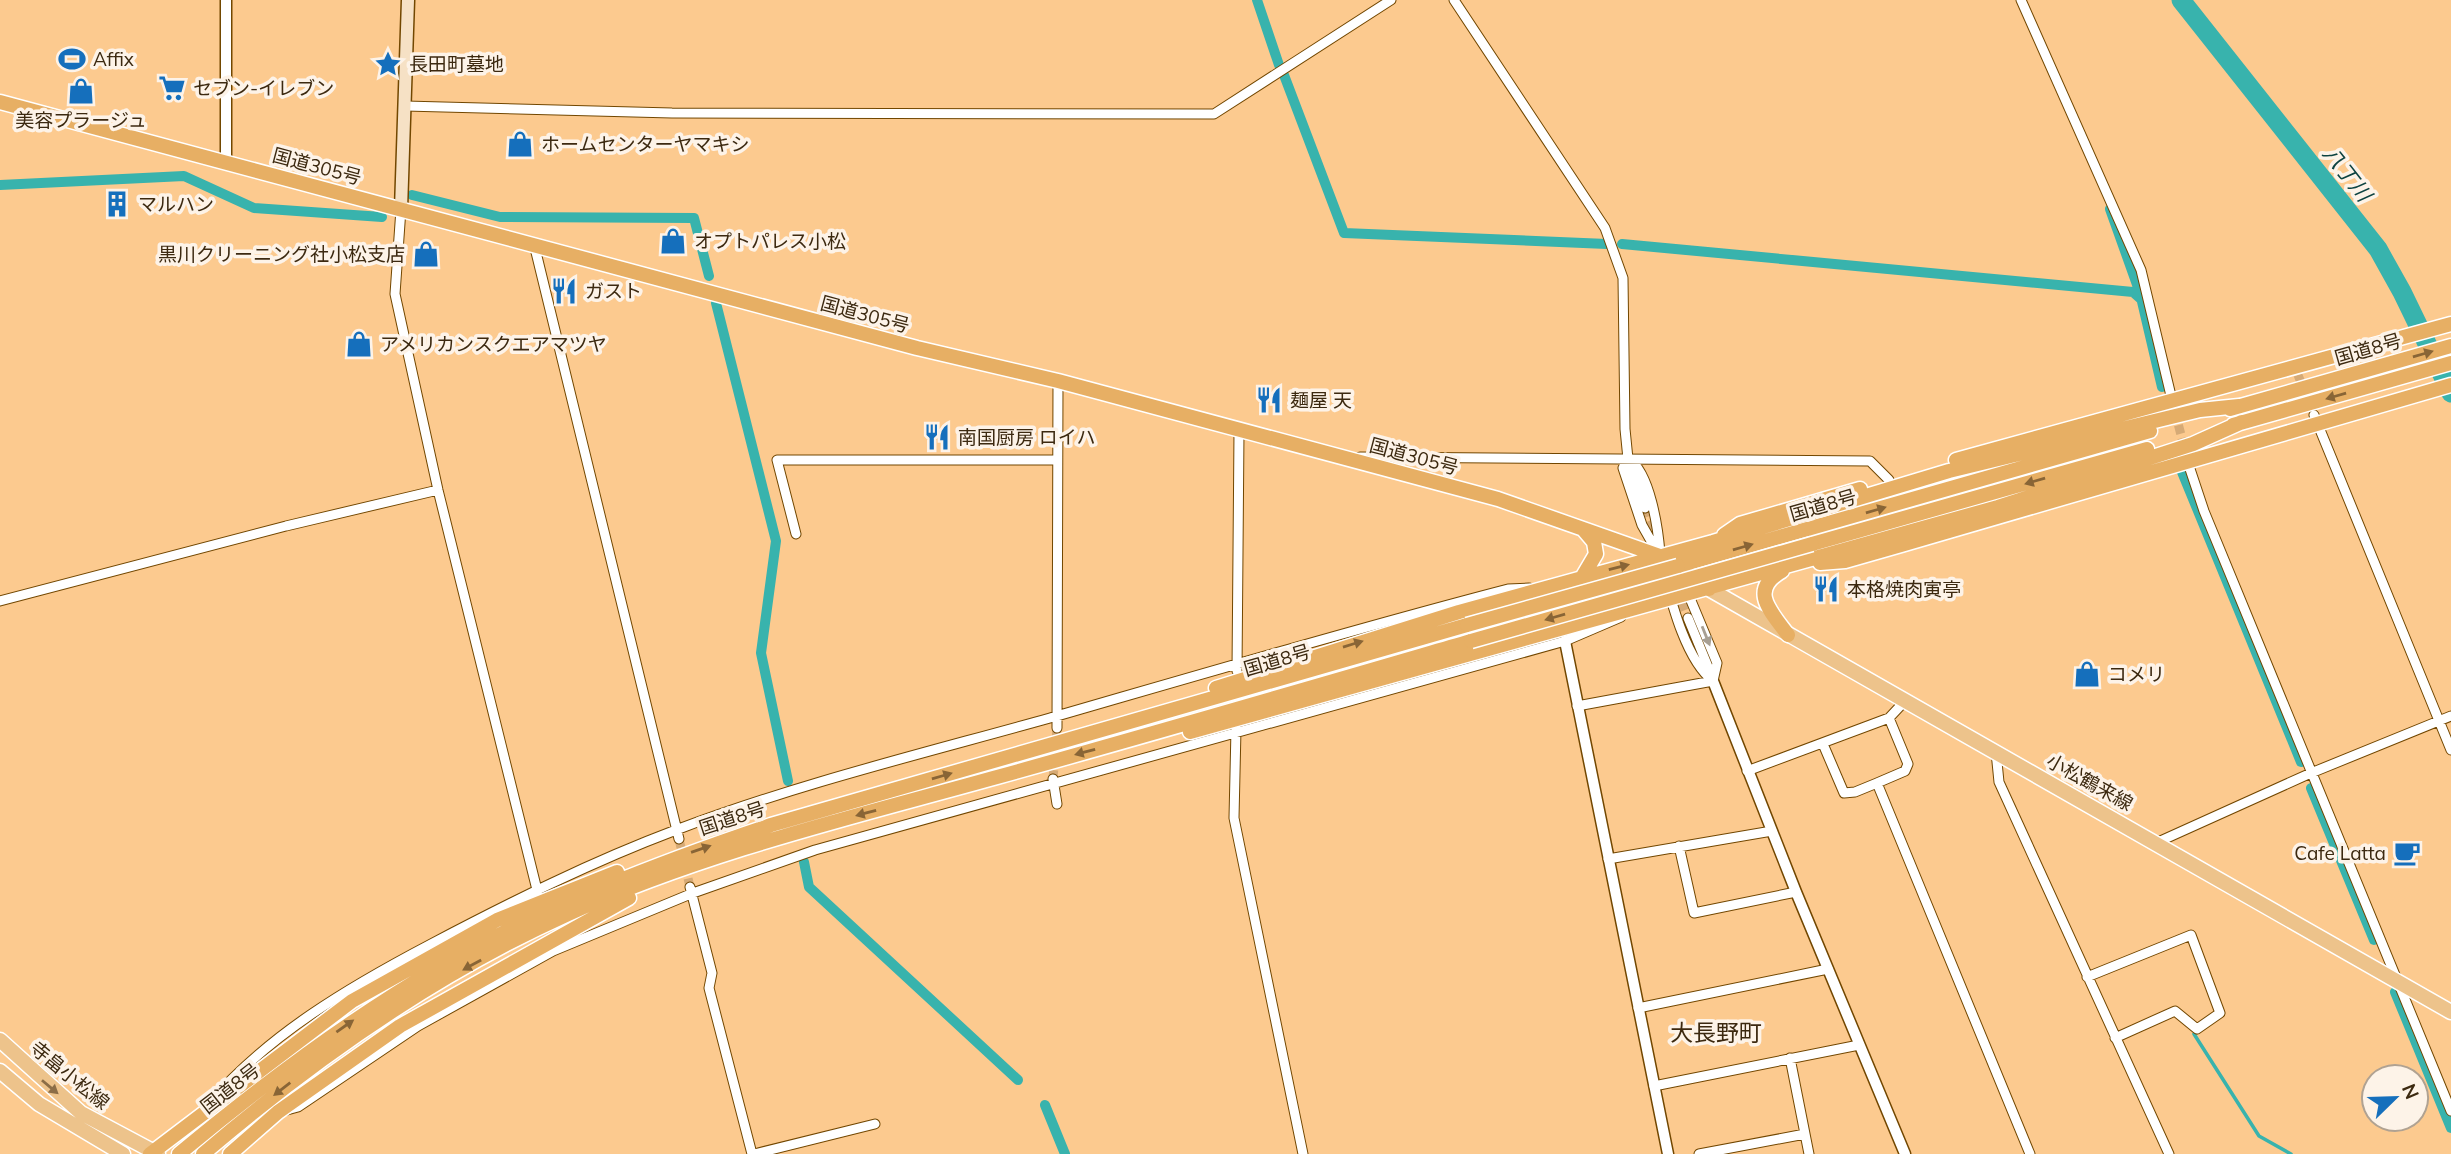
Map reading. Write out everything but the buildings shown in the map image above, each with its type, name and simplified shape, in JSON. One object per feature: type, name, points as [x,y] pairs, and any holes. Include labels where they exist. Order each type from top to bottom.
[{"type":"highway","name":"国道305号","points":[[0,102],[917,348],[1058,381],[1239,432],[1498,499],[1660,556],[1709,589]]},
{"type":"highway","points":[[1713,542],[1740,524],[2172,400],[2297,372],[2451,324]]},
{"type":"highway","name":"国道8号","points":[[203,1154],[254,1101],[351,1022],[444,964],[560,906],[672,859],[771,825],[2451,346]]},
{"type":"highway","name":"国道8号","points":[[179,1154],[254,1101],[474,964],[568,914],[690,868],[783,836],[1151,734],[2451,363]]},
{"type":"highway","points":[[1788,635],[1764,599],[1763,589],[1772,577],[1798,564],[1845,561],[2316,419],[2451,385]]},
{"type":"highway","points":[[1127,723],[1261,673],[1541,587],[1713,542],[1949,471],[2200,410],[2239,406]]},
{"type":"highway","points":[[1151,734],[1168,738],[1998,507],[2193,444],[2242,422]]},
{"type":"highway","points":[[1581,527],[1594,542],[1596,554],[1583,576]]},
{"type":"highway","points":[[154,1153],[352,1002],[487,926],[650,859],[672,859]]},
{"type":"highway","points":[[230,1154],[278,1112],[346,1062],[438,1003],[635,894],[690,868]]},
{"type":"main road","points":[[401,209],[408,0]]},
{"type":"main road","name":"小松鶴来線","points":[[1709,589],[1904,702],[2158,842],[2451,1012]]},
{"type":"main road","name":"寺畠小松線","points":[[0,1040],[81,1112],[154,1153]]},
{"type":"main road","name":"寺畠小松線","points":[[0,1071],[39,1104],[123,1154]]},
{"type":"street","points":[[226,0],[226,162]]},
{"type":"street","points":[[405,106],[671,113],[1214,114],[1391,0]]},
{"type":"street","points":[[1454,0],[1605,228],[1623,278],[1628,459],[1645,508]]},
{"type":"street","points":[[2021,0],[2141,270],[2172,400]]},
{"type":"street","points":[[401,209],[395,294],[438,490],[539,898]]},
{"type":"street","points":[[534,244],[678,834]]},
{"type":"street","points":[[1057,728],[1058,381]]},
{"type":"street","points":[[2316,419],[2451,750]]},
{"type":"street","points":[[1237,667],[1239,432]]},
{"type":"street","points":[[1345,458],[1870,461],[1889,480]]},
{"type":"street","points":[[2187,458],[2203,511],[2451,1111]]},
{"type":"street","points":[[1628,459],[1638,465],[1658,522],[1660,556],[1671,600],[1700,671],[1713,681]]},
{"type":"street","points":[[1628,459],[1623,468],[1642,525],[1660,556],[1689,594],[1717,663],[1713,681]]},
{"type":"street","points":[[796,534],[777,460],[1057,460]]},
{"type":"street","points":[[0,601],[286,526],[438,490]]},
{"type":"street","points":[[198,1117],[223,1087],[353,985],[537,888],[802,789],[1508,589],[1541,587]]},
{"type":"street","points":[[278,1112],[298,1107],[418,1026],[553,950],[691,890],[815,850],[1236,730],[1565,641],[1635,610]]},
{"type":"street","points":[[1688,618],[1747,771],[1905,1154]]},
{"type":"street","points":[[1565,641],[1668,1154]]},
{"type":"street","points":[[1577,706],[1713,681]]},
{"type":"street","points":[[1747,771],[1888,718],[1904,702]]},
{"type":"street","points":[[2158,842],[2312,773],[2451,716]]},
{"type":"street","points":[[1823,744],[1843,793],[1855,792],[1905,771],[1908,764],[1888,718]]},
{"type":"street","points":[[1236,730],[1234,818],[1303,1154]]},
{"type":"street","points":[[1996,752],[1999,782],[2169,1154]]},
{"type":"street","points":[[1054,782],[1056,804]]},
{"type":"street","points":[[1877,783],[2031,1154]]},
{"type":"street","points":[[1608,859],[1772,831]]},
{"type":"street","points":[[1679,846],[1694,913],[1796,892]]},
{"type":"street","points":[[691,890],[712,973],[709,988],[753,1154],[875,1124]]},
{"type":"street","points":[[2087,977],[2191,935],[2220,1013],[2197,1029],[2175,1011],[2115,1038]]},
{"type":"street","points":[[1638,1008],[1828,970]]},
{"type":"street","points":[[1654,1086],[1859,1045]]},
{"type":"street","points":[[1790,1058],[1809,1154]]},
{"type":"street","points":[[1699,1154],[1805,1134]]},
{"type":"waterway","points":[[1257,0],[1279,65]]},
{"type":"waterway","name":"八丁川","points":[[2181,0],[2378,249],[2451,393]]},
{"type":"waterway","points":[[1284,75],[1344,233],[1607,244]]},
{"type":"waterway","points":[[0,185],[184,176],[254,208],[382,217]]},
{"type":"waterway","points":[[412,195],[500,217],[694,218],[709,276]]},
{"type":"waterway","points":[[2110,209],[2140,293],[2162,387]]},
{"type":"waterway","points":[[1622,244],[2133,292],[2142,300]]},
{"type":"waterway","points":[[716,303],[776,541],[761,653],[788,781]]},
{"type":"waterway","points":[[2182,472],[2301,762]]},
{"type":"waterway","points":[[2311,788],[2374,940]]},
{"type":"waterway","points":[[804,862],[809,887],[1018,1080]]},
{"type":"waterway","points":[[2395,992],[2451,1128]]},
{"type":"waterway","points":[[2194,1034],[2259,1136],[2291,1154]]},
{"type":"waterway","points":[[1045,1105],[1065,1154]]},
{"type":"tunnel","points":[[2298,375],[2310,406]]},
{"type":"tunnel","points":[[2175,412],[2185,450]]},
{"type":"tunnel","points":[[1645,508],[1656,535]]},
{"type":"tunnel","points":[[1667,564],[1688,618]]},
{"type":"tunnel","points":[[1053,779],[1057,728]]},
{"type":"tunnel","points":[[679,839],[690,887]]},
{"type":"place","name":"Affix","points":[[72,59]]},
{"type":"place","name":"長田町墓地","points":[[388,64]]},
{"type":"place","name":"セブン-イレブン","points":[[172,88]]},
{"type":"place","name":"美容プラージュ","points":[[81,91]]},
{"type":"place","name":"ホームセンターヤマキシ","points":[[520,144]]},
{"type":"place","name":"マルハン","points":[[117,204]]},
{"type":"place","name":"オプトパレス小松","points":[[673,241]]},
{"type":"place","name":"黒川クリーニング社小松支店","points":[[426,254]]},
{"type":"place","name":"ガスト","points":[[564,291]]},
{"type":"place","name":"アメリカンスクエアマツヤ","points":[[359,344]]},
{"type":"place","name":"麺屋 天","points":[[1269,400]]},
{"type":"place","name":"南国厨房 ロイハ","points":[[937,437]]},
{"type":"place","name":"本格焼肉寅亭","points":[[1826,589]]},
{"type":"place","name":"コメリ","points":[[2087,674]]},
{"type":"place","name":"Cafe Latta","points":[[2407,853]]},
{"type":"district","name":"大長野町","points":[[1716,1033]]}]
